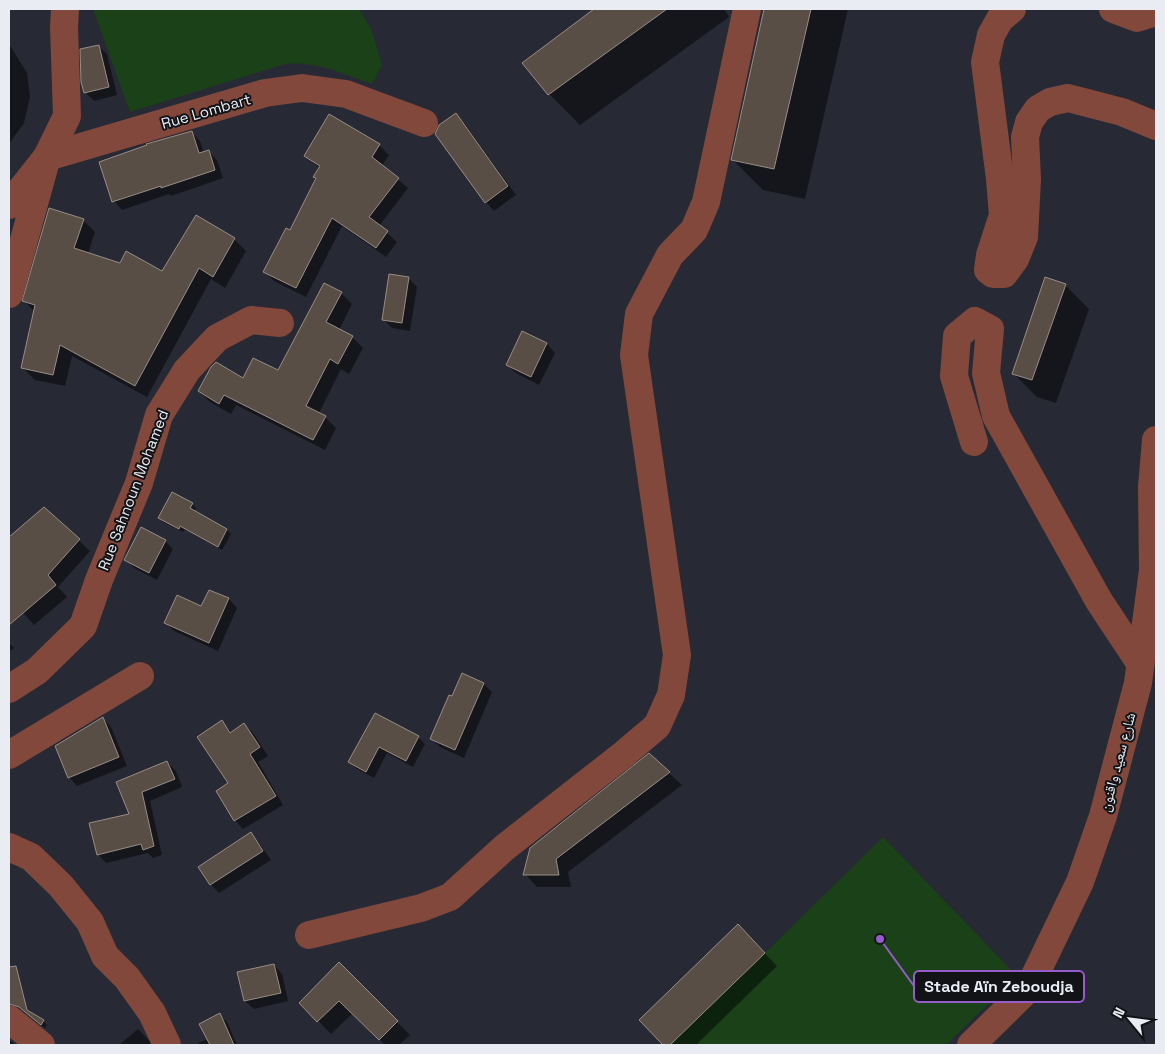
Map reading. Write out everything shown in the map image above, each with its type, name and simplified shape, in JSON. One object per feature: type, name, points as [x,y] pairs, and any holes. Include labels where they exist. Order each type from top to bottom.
[{"type":"street","points":[[9,294],[48,157],[67,116],[65,9]]},
{"type":"street","points":[[309,935],[421,908],[450,897],[504,848],[657,726],[668,703],[671,696],[677,655],[634,355],[640,314],[670,255],[694,230],[706,202],[747,9]]},
{"type":"street","points":[[1012,9],[1000,19],[990,35],[985,62],[1003,215],[990,255],[988,270],[993,274],[1004,274],[1016,259],[1024,237],[1027,179],[1025,137],[1029,122],[1038,109],[1050,102],[1068,98],[1122,112],[1156,126]]},
{"type":"street","points":[[1113,9],[1137,18],[1156,12]]},
{"type":"street","name":"Rue Lombart","points":[[48,157],[265,93],[302,88],[346,94],[424,123]]},
{"type":"street","points":[[9,205],[48,157]]},
{"type":"street","name":"Rue Sahnoun Mohamed","points":[[9,689],[37,671],[83,626],[99,580],[139,483],[159,415],[187,370],[216,338],[252,320],[280,323]]},
{"type":"street","points":[[974,442],[954,376],[957,336],[975,321],[990,329],[986,372],[996,416],[1099,601],[1140,663]]},
{"type":"street","name":"شارع سعيد واقنون","points":[[971,1045],[1028,988],[1080,882],[1103,816],[1138,684],[1153,570],[1156,440]]},
{"type":"street","points":[[9,755],[140,676]]},
{"type":"street","points":[[9,847],[31,857],[61,886],[90,922],[105,956],[127,978],[152,1013],[168,1045]]},
{"type":"street","points":[[9,1020],[41,1045]]},
{"type":"green space","points":[[93,9],[359,9],[371,29],[382,65],[372,84],[319,66],[285,64],[130,112]]},
{"type":"green space","points":[[883,837],[1017,976],[946,1045],[663,1045],[639,1020],[738,925],[765,953]]},
{"type":"building","points":[[594,9],[667,9],[548,95],[522,63]]},
{"type":"building","points":[[764,9],[811,9],[774,169],[731,160]]},
{"type":"building","points":[[99,45],[109,87],[84,93],[81,82],[80,49]]},
{"type":"building","points":[[456,113],[508,186],[485,203],[435,134],[439,125]]},
{"type":"building","points":[[329,114],[380,144],[372,157],[399,178],[369,217],[388,231],[376,248],[332,218],[296,288],[263,272],[286,228],[290,230],[316,178],[313,177],[320,166],[304,156]]},
{"type":"building","points":[[192,131],[199,153],[209,150],[215,170],[112,202],[99,162],[146,144]]},
{"type":"building","points":[[49,208],[84,219],[74,248],[120,263],[126,251],[162,271],[196,215],[235,238],[213,277],[199,268],[135,386],[60,345],[53,375],[21,368],[35,305],[22,301]]},
{"type":"building","points":[[389,274],[409,277],[402,323],[382,320]]},
{"type":"building","points":[[1045,277],[1066,284],[1032,380],[1012,374]]},
{"type":"building","points":[[324,283],[342,292],[326,322],[353,336],[338,364],[330,359],[306,406],[326,416],[313,440],[224,395],[219,404],[198,391],[211,367],[216,362],[243,378],[253,358],[278,370]]},
{"type":"building","points":[[522,331],[547,343],[531,377],[506,365]]},
{"type":"building","points":[[172,492],[193,503],[190,508],[227,529],[218,547],[180,526],[179,529],[158,518]]},
{"type":"building","points":[[44,507],[80,539],[48,575],[56,585],[9,625],[9,537]]},
{"type":"building","points":[[141,527],[166,540],[149,573],[124,560]]},
{"type":"building","points":[[209,590],[229,598],[209,643],[164,623],[177,595],[201,606]]},
{"type":"building","points":[[462,673],[484,683],[455,750],[430,739],[449,695],[452,696]]},
{"type":"building","points":[[375,713],[419,736],[406,761],[379,747],[366,772],[348,762]]},
{"type":"building","points":[[103,717],[119,757],[68,778],[55,746]]},
{"type":"building","points":[[222,720],[230,733],[244,723],[260,747],[250,754],[276,796],[234,821],[216,791],[228,783],[197,737]]},
{"type":"building","points":[[649,753],[670,772],[556,859],[559,875],[523,875],[530,848]]},
{"type":"building","points":[[167,761],[175,779],[142,792],[154,846],[143,850],[141,844],[97,855],[89,823],[129,814],[116,782]]},
{"type":"building","points":[[251,832],[263,851],[210,885],[198,867]]},
{"type":"building","points":[[738,924],[765,953],[670,1045],[663,1045],[639,1020]]},
{"type":"building","points":[[339,962],[398,1021],[379,1040],[339,1001],[317,1022],[299,1003]]},
{"type":"building","points":[[274,964],[281,993],[244,1001],[237,972]]},
{"type":"building","points":[[16,966],[27,1010],[44,1020],[41,1025],[19,1007],[9,1004],[9,967]]},
{"type":"building","points":[[220,1013],[234,1045],[210,1045],[199,1024]]},
{"type":"place","name":"Stade Aïn Zeboudja","points":[[880,939]]}]
